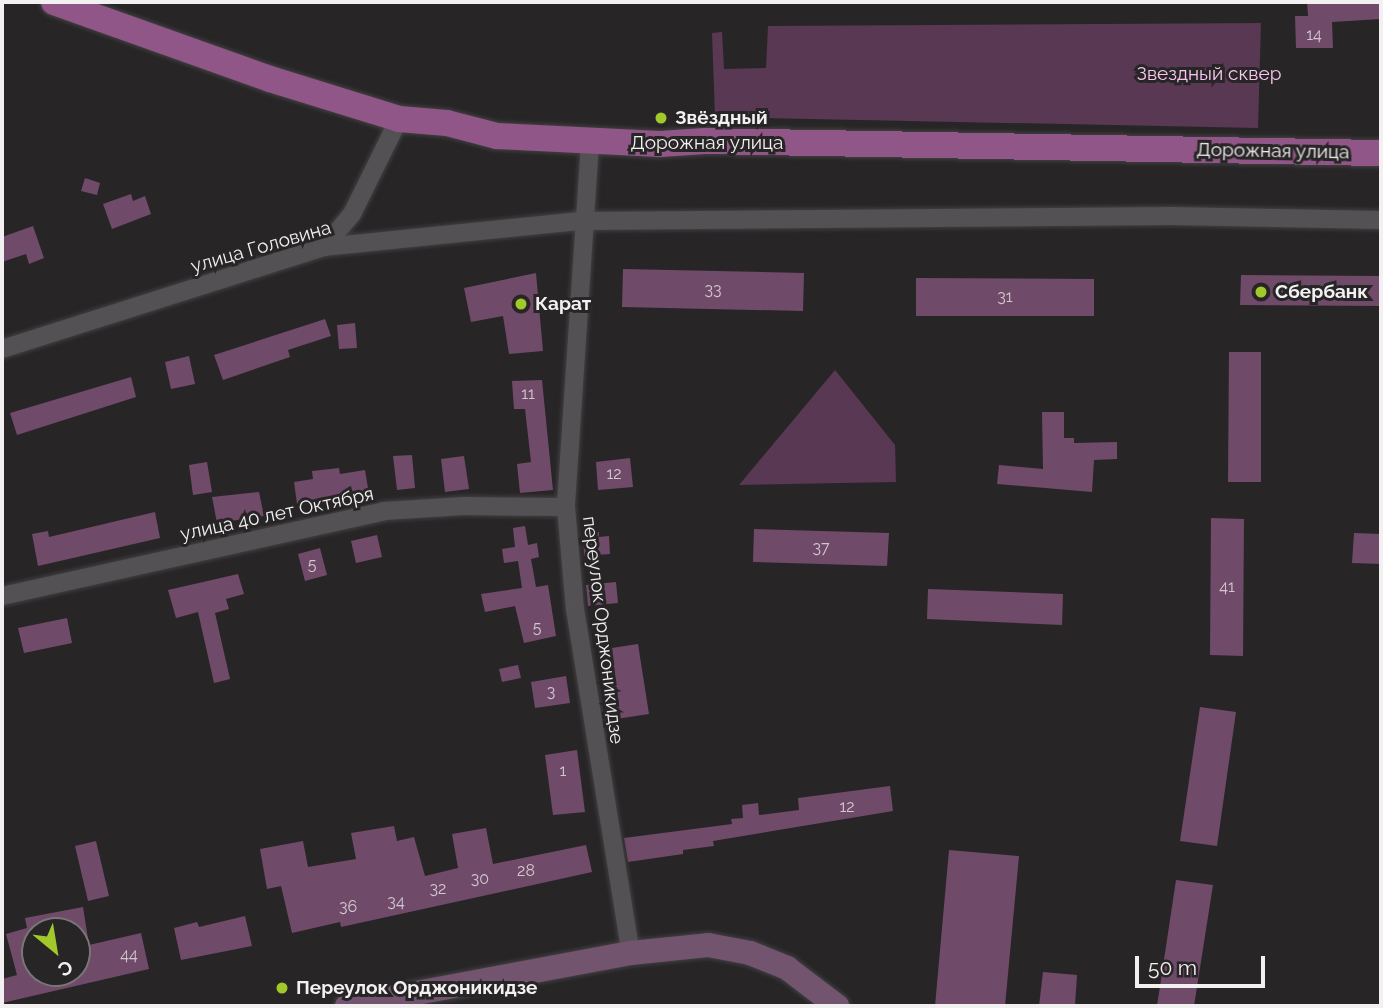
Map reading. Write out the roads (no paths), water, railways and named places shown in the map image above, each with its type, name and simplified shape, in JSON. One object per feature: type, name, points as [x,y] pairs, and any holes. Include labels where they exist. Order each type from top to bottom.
[{"type":"main road","name":"Дорожная улица","points":[[54,2],[270,79],[399,119],[447,123],[497,136],[590,143],[1381,153]]},
{"type":"main road","points":[[346,1006],[631,953],[708,945],[750,953],[787,968],[837,1006]]},
{"type":"street","points":[[324,247],[352,214],[399,119]]},
{"type":"street","name":"переулок Орджоникидзе","points":[[590,143],[582,220],[566,507],[575,609],[631,953]]},
{"type":"street","name":"улица Головина","points":[[2,349],[324,247],[582,220],[1171,216],[1381,220]]},
{"type":"street","name":"улица 40 лет Октября","points":[[2,596],[384,511],[464,506],[566,507]]},
{"type":"place","name":"Звёздный","points":[[661,118]]},
{"type":"place","name":"Сбербанк","points":[[1261,292]]},
{"type":"place","name":"Карат","points":[[521,304]]},
{"type":"place","name":"Переулок Орджоникидзе","points":[[282,988]]},
{"type":"park label","name":"Звездный сквер","points":[[1209,74]]}]
